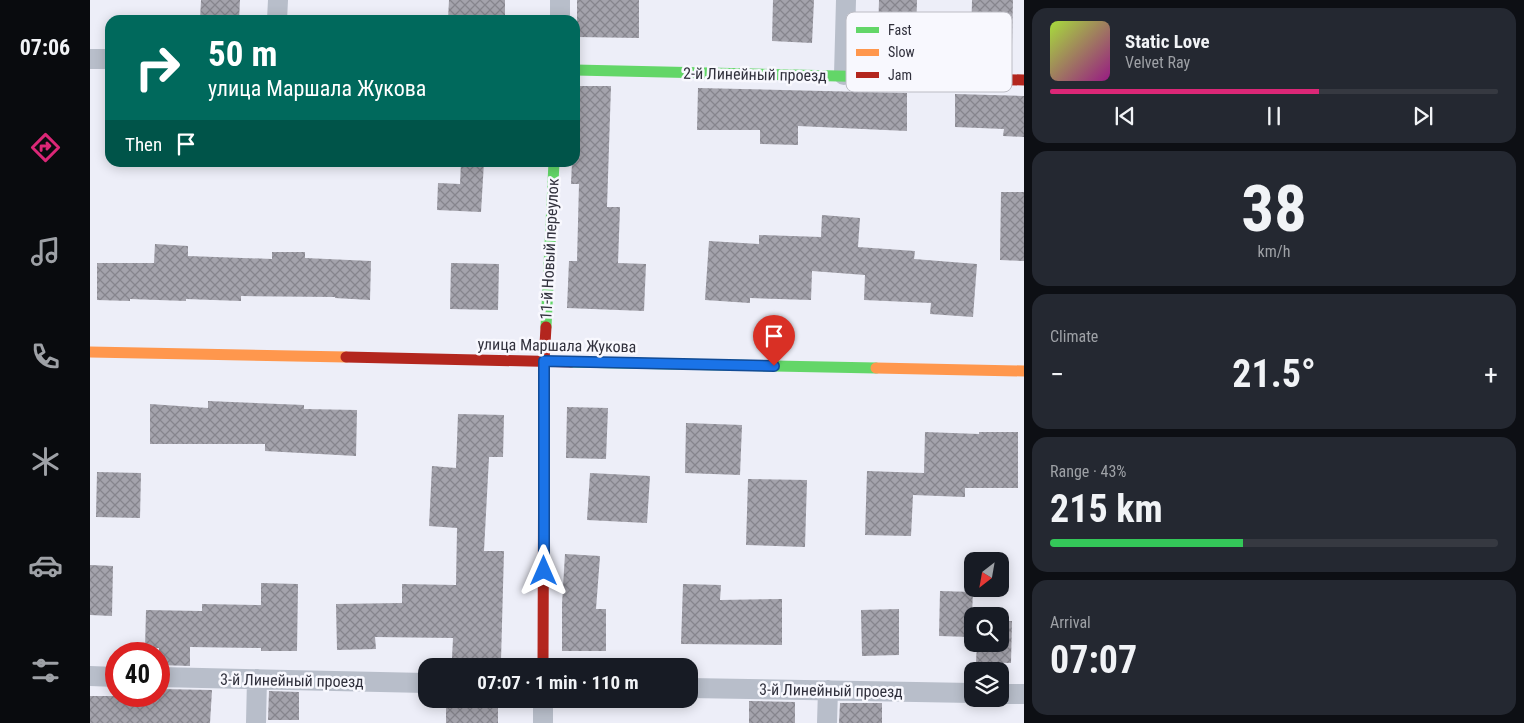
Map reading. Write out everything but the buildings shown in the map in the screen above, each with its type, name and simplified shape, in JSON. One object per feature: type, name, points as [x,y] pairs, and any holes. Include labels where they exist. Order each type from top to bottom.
[{"type":"street","points":[[277,15],[278,0]]},
{"type":"street","points":[[560,0],[560,15]]},
{"type":"street","points":[[844,75],[846,0]]},
{"type":"street","points":[[90,59],[105,59]]},
{"type":"street","name":"2-й Линейный проезд","points":[[580,70],[844,75]]},
{"type":"street","name":"11-й Новый переулок","points":[[544,658],[544,361],[554,167]]},
{"type":"street","name":"улица Маршала Жукова","points":[[90,352],[1024,371]]},
{"type":"street","points":[[90,676],[105,676]]},
{"type":"street","name":"3-й Линейный проезд","points":[[170,677],[418,683]]},
{"type":"street","points":[[256,723],[257,679]]},
{"type":"street","name":"3-й Линейный проезд","points":[[698,688],[964,693]]},
{"type":"street","points":[[827,723],[828,690]]},
{"type":"street","points":[[1009,694],[1024,694]]},
{"type":"street","points":[[542,723],[543,708]]},
{"type":"traffic: fast","points":[[580,70],[846,76]]},
{"type":"traffic: fast","points":[[546,327],[554,167]]},
{"type":"traffic: fast","points":[[571,362],[876,368]]},
{"type":"traffic: slow","points":[[90,352],[346,357]]},
{"type":"traffic: slow","points":[[876,368],[1024,371]]},
{"type":"traffic: jam","points":[[1012,80],[1024,80]]},
{"type":"traffic: jam","points":[[543,658],[544,361],[546,327]]},
{"type":"traffic: jam","points":[[346,357],[571,362]]},
{"type":"route","points":[[544,571],[544,361],[774,366]]}]
